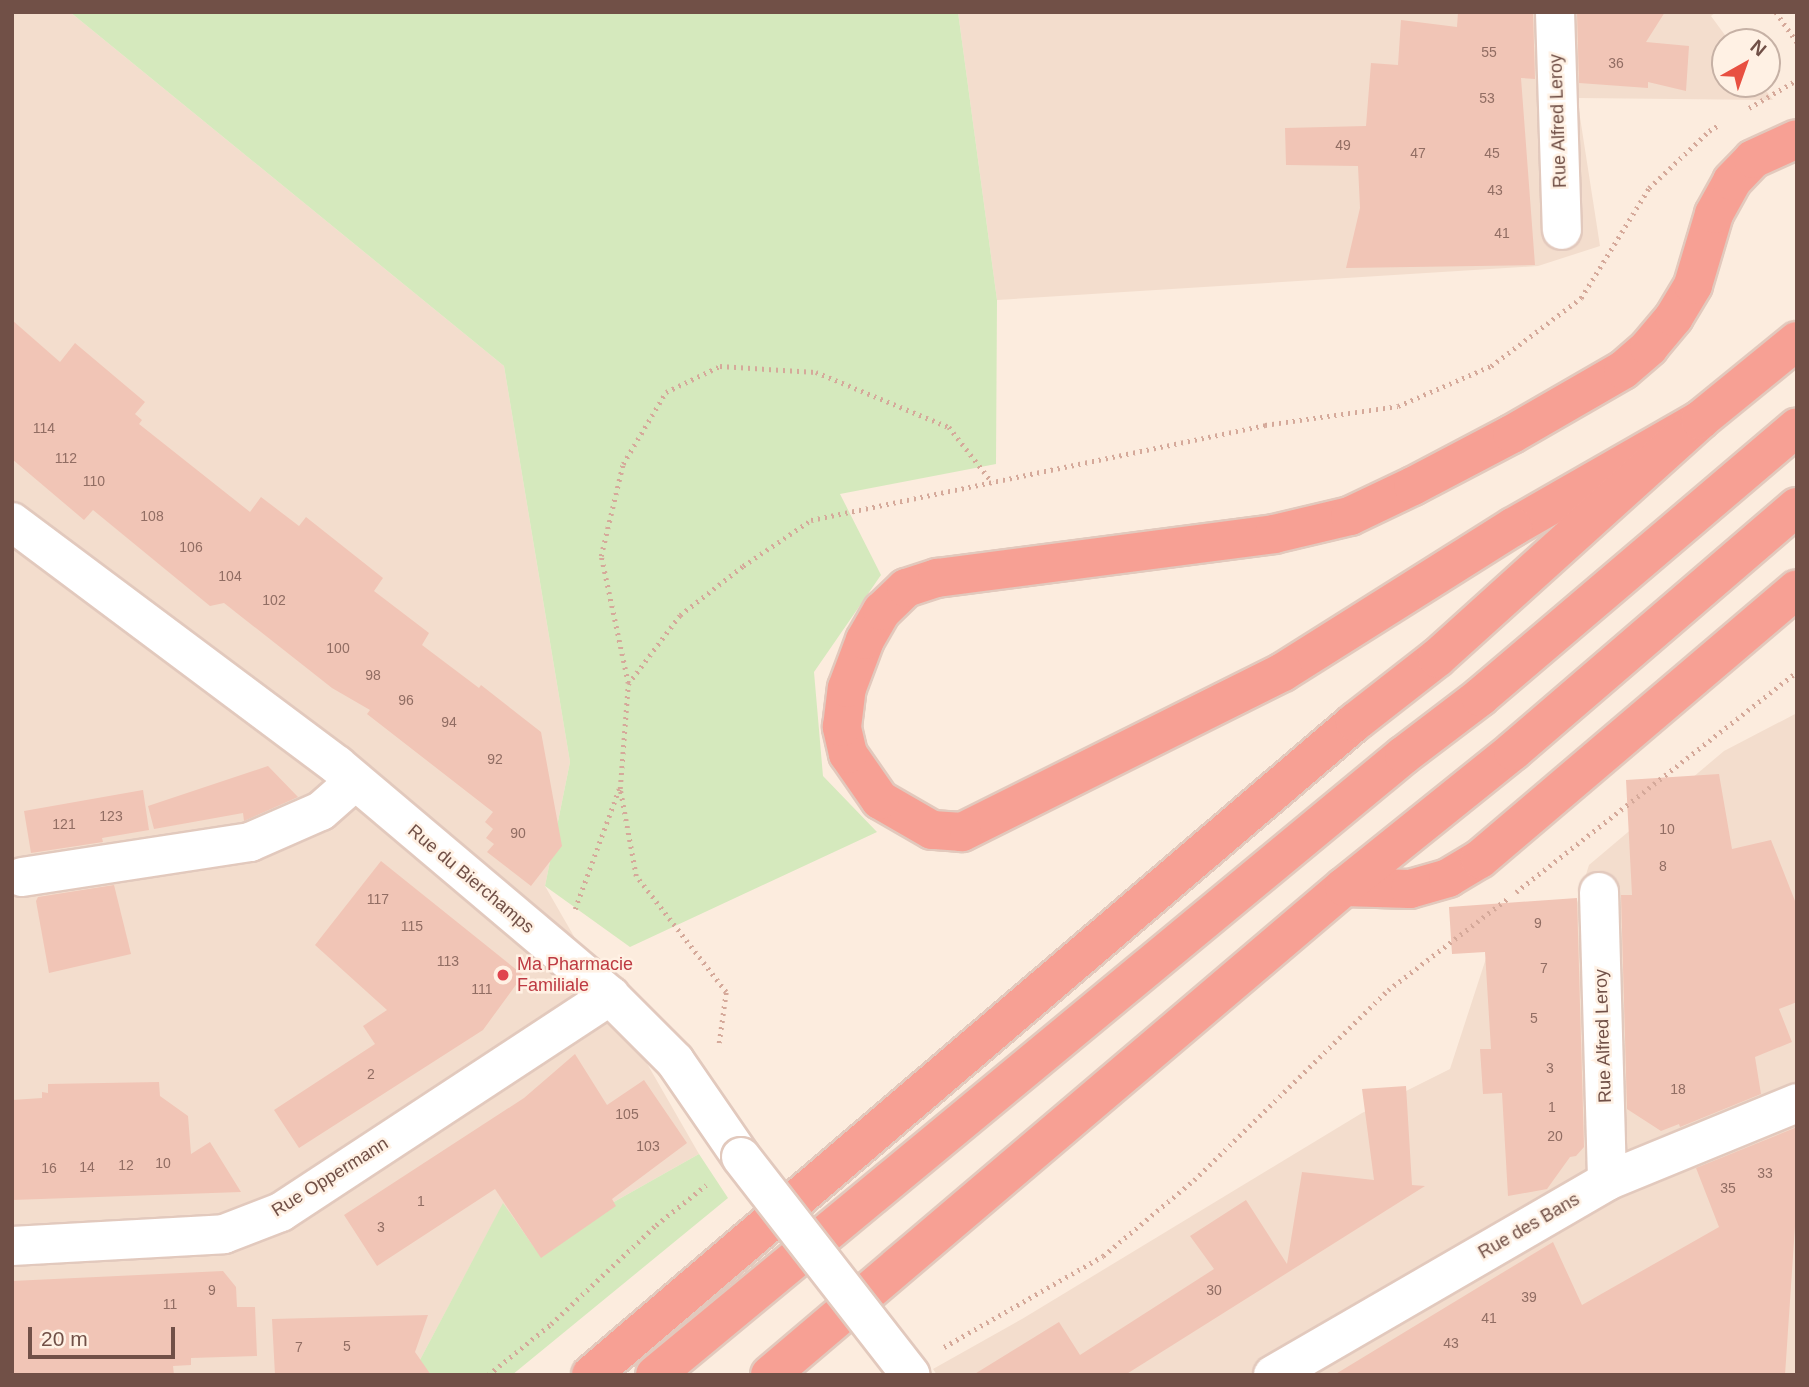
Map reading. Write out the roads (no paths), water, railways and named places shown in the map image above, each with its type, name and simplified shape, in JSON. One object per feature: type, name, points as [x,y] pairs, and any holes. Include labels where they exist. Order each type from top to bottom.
[{"type":"highway","points":[[1700,420],[1513,527],[1283,673],[962,832],[932,830],[880,800],[848,754],[842,727],[847,688],[865,640],[882,611],[906,588],[937,578],[1274,534],[1350,516],[1413,486],[1623,370],[1649,347],[1674,317],[1693,285],[1714,214],[1732,181],[1753,159],[1797,139]]},
{"type":"highway","points":[[591,1375],[1345,732],[1437,658],[1700,420],[1797,341]]},
{"type":"highway","points":[[654,1375],[1382,773],[1480,697],[1797,427]]},
{"type":"highway","points":[[770,1375],[1345,887],[1513,751],[1797,507]]},
{"type":"highway","points":[[1345,887],[1410,889],[1448,878],[1480,859],[1598,762],[1797,589]]},
{"type":"street","name":"Rue Alfred Leroy","points":[[1555,12],[1562,230]]},
{"type":"street","name":"Rue du Bierchamps","points":[[12,522],[355,781],[610,996],[675,1061],[741,1157],[911,1375]]},
{"type":"street","points":[[22,877],[250,842],[321,811],[355,781]]},
{"type":"street","name":"Rue Alfred Leroy","points":[[1599,892],[1607,1181]]},
{"type":"street","name":"Rue Oppermann","points":[[12,1246],[224,1234],[281,1212],[610,996]]},
{"type":"street","name":"Rue des Bans","points":[[1273,1375],[1607,1181],[1797,1103]]},
{"type":"place","name":"Ma Pharmacie Familiale","points":[[503,975]]}]
